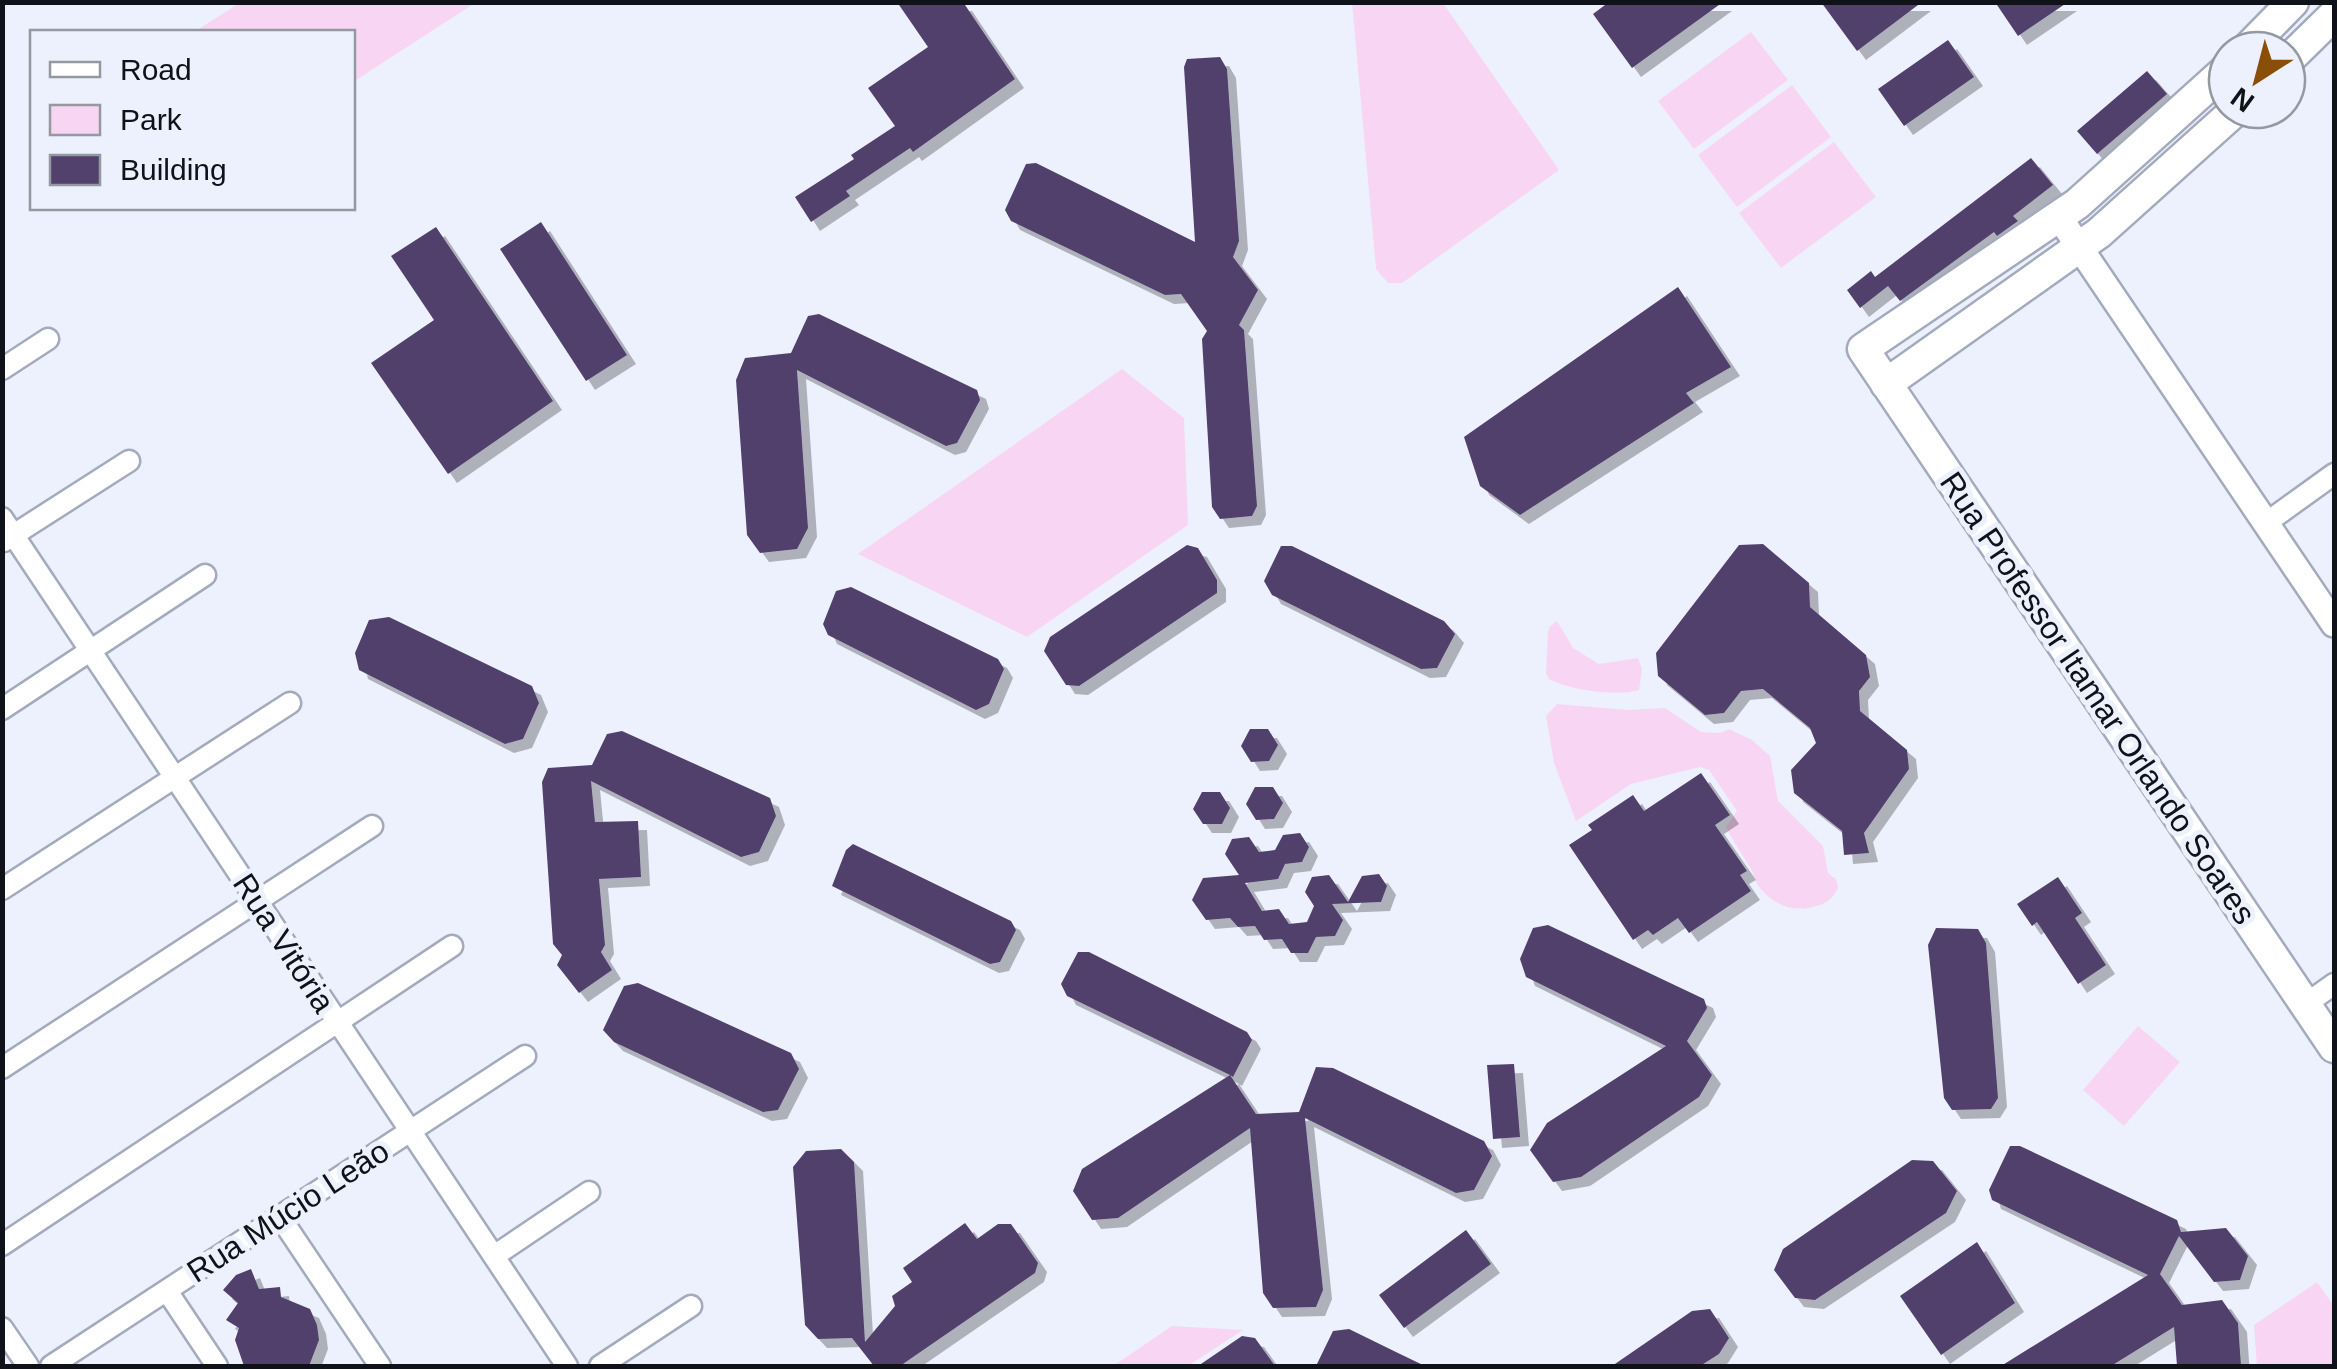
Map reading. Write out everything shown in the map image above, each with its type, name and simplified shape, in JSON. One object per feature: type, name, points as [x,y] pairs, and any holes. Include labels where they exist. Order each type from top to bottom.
[{"type":"main road","points":[[2266,30],[2294,2]]},
{"type":"main road","points":[[2307,41],[2334,15]]},
{"type":"main road","points":[[2059,216],[2207,87]]},
{"type":"main road","points":[[2189,105],[2207,101]]},
{"type":"main road","points":[[1886,384],[2080,247],[2213,130]]},
{"type":"main road","name":"Rua Professor Itamar Orlando Soares","points":[[2059,216],[1864,349],[2334,1047]]},
{"type":"street","points":[[2059,216],[2334,624]]},
{"type":"street","points":[[2,370],[48,339]]},
{"type":"street","points":[[6,531],[129,461]]},
{"type":"street","points":[[2266,523],[2334,474]]},
{"type":"street","name":"Rua Vitória","points":[[6,531],[91,651],[567,1366]]},
{"type":"street","points":[[2,710],[205,575]]},
{"type":"street","points":[[2,888],[290,703]]},
{"type":"street","points":[[2,1068],[372,826]]},
{"type":"street","points":[[2,1245],[452,946]]},
{"type":"street","points":[[2306,1004],[2334,984]]},
{"type":"street","name":"Rua Múcio Leão","points":[[51,1366],[525,1056]]},
{"type":"street","points":[[494,1256],[589,1192]]},
{"type":"street","points":[[280,1217],[380,1366]]},
{"type":"street","points":[[167,1291],[217,1366]]},
{"type":"street","points":[[600,1366],[691,1306]]},
{"type":"street","points":[[2,1328],[28,1366]]},
{"type":"green space","points":[[241,2],[475,2],[355,81],[355,30],[197,30]]},
{"type":"green space","points":[[1352,3],[1443,3],[1559,170],[1402,283],[1388,283],[1376,269]]},
{"type":"green space","points":[[1751,32],[1788,80],[1694,149],[1658,101]]},
{"type":"green space","points":[[1792,85],[1831,137],[1737,207],[1698,155]]},
{"type":"green space","points":[[1834,142],[1876,197],[1781,268],[1739,213]]},
{"type":"green space","points":[[1122,369],[1184,418],[1188,525],[1027,637],[858,554]]},
{"type":"green space","points":[[1557,621],[1573,648],[1599,664],[1638,658],[1642,669],[1639,690],[1593,691],[1549,679],[1548,632]]},
{"type":"green space","points":[[1557,704],[1629,710],[1665,708],[1701,732],[1720,733],[1729,729],[1752,740],[1770,756],[1778,801],[1823,846],[1828,873],[1836,879],[1836,893],[1822,904],[1801,909],[1781,905],[1765,893],[1726,827],[1737,811],[1709,770],[1700,767],[1631,784],[1576,821],[1554,763],[1546,716]]},
{"type":"green space","points":[[2138,1026],[2180,1062],[2124,1126],[2083,1090]]},
{"type":"green space","points":[[2317,1282],[2334,1306],[2334,1366],[2257,1366],[2254,1325]]},
{"type":"green space","points":[[1172,1326],[1243,1330],[1188,1366],[1113,1366]]},
{"type":"building","points":[[897,2],[963,2],[1015,79],[913,152],[910,148],[846,191],[850,196],[811,222],[795,197],[854,159],[851,155],[895,126],[868,88],[928,47]]},
{"type":"building","points":[[1609,2],[1723,2],[1632,68],[1593,14]]},
{"type":"building","points":[[1821,2],[1922,2],[1857,51]]},
{"type":"building","points":[[1995,2],[2068,2],[2018,36]]},
{"type":"building","points":[[1948,40],[1974,77],[1904,126],[1878,89]]},
{"type":"building","points":[[1220,57],[1227,69],[1239,241],[1233,257],[1258,290],[1239,325],[1244,330],[1257,506],[1252,516],[1220,519],[1212,507],[1202,339],[1207,331],[1181,294],[1165,295],[1011,221],[1005,210],[1026,164],[1036,163],[1195,242],[1184,67],[1187,59]]},
{"type":"building","points":[[2147,71],[2167,94],[2097,154],[2077,131]]},
{"type":"building","points":[[2031,158],[2053,185],[2013,216],[2018,221],[1997,236],[1994,232],[1900,301],[1888,286],[1860,308],[1847,290],[1871,271],[1875,277]]},
{"type":"building","points":[[541,222],[627,355],[586,381],[500,249]]},
{"type":"building","points":[[436,227],[553,401],[448,474],[371,363],[434,320],[391,256]]},
{"type":"building","points":[[1678,287],[1731,367],[1686,393],[1694,403],[1520,515],[1480,486],[1464,437]]},
{"type":"building","points":[[819,314],[977,390],[980,400],[957,443],[946,446],[797,370],[808,528],[797,549],[760,553],[747,535],[736,380],[745,358],[791,353],[808,316]]},
{"type":"building","points":[[1763,544],[1809,583],[1810,607],[1866,655],[1870,677],[1859,691],[1860,711],[1907,750],[1909,769],[1864,833],[1869,853],[1844,855],[1842,831],[1794,793],[1791,770],[1816,743],[1810,728],[1763,689],[1741,691],[1724,713],[1705,715],[1658,676],[1656,653],[1739,545]]},
{"type":"building","points":[[1187,545],[1198,548],[1217,580],[1217,593],[1079,686],[1066,685],[1044,651],[1050,637]]},
{"type":"building","points":[[1281,546],[1292,546],[1444,621],[1455,634],[1437,668],[1421,669],[1272,595],[1264,581]]},
{"type":"building","points":[[851,587],[998,659],[1004,669],[989,704],[976,710],[828,635],[823,624],[836,591]]},
{"type":"building","points":[[389,617],[532,686],[539,703],[523,739],[505,744],[359,670],[355,653],[369,620]]},
{"type":"building","points":[[1250,729],[1268,729],[1278,745],[1269,761],[1251,762],[1241,746]]},
{"type":"building","points":[[622,731],[770,798],[776,816],[759,852],[741,857],[591,781],[595,822],[638,821],[641,877],[599,879],[605,945],[601,952],[612,970],[579,993],[557,965],[562,955],[553,944],[542,782],[548,768],[592,765],[607,734]]},
{"type":"building","points":[[1701,773],[1730,815],[1715,825],[1747,871],[1740,875],[1751,891],[1689,933],[1678,918],[1653,935],[1648,930],[1633,940],[1569,845],[1592,830],[1588,825],[1633,795],[1644,811]]},
{"type":"building","points":[[1255,787],[1273,787],[1283,803],[1274,819],[1256,820],[1246,804]]},
{"type":"building","points":[[1202,792],[1220,792],[1230,808],[1222,824],[1203,824],[1193,809]]},
{"type":"building","points":[[1300,833],[1309,847],[1302,862],[1285,864],[1278,879],[1245,883],[1262,911],[1279,909],[1289,924],[1307,922],[1314,906],[1305,892],[1312,877],[1329,875],[1348,902],[1362,876],[1379,874],[1387,886],[1381,902],[1332,904],[1343,920],[1335,936],[1316,937],[1308,953],[1291,953],[1282,939],[1264,940],[1255,926],[1238,927],[1230,918],[1206,920],[1192,900],[1203,878],[1239,875],[1225,854],[1232,839],[1249,837],[1259,852],[1275,850],[1283,835]]},
{"type":"building","points":[[853,844],[1011,921],[1016,930],[1000,962],[990,964],[832,886],[846,850]]},
{"type":"building","points":[[2058,877],[2082,913],[2075,918],[2106,965],[2078,984],[2037,922],[2032,926],[2017,904]]},
{"type":"building","points":[[1548,925],[1704,999],[1707,1008],[1687,1041],[1712,1075],[1699,1097],[1581,1177],[1553,1182],[1530,1150],[1547,1123],[1666,1046],[1526,977],[1520,959],[1533,928]]},
{"type":"building","points":[[1936,928],[1978,929],[1986,943],[1998,1098],[1991,1109],[1952,1110],[1944,1098],[1928,945]]},
{"type":"building","points":[[1078,952],[1089,952],[1247,1032],[1252,1040],[1233,1077],[1067,996],[1061,984]]},
{"type":"building","points":[[638,983],[791,1053],[799,1069],[778,1110],[763,1112],[614,1042],[603,1030],[624,986]]},
{"type":"building","points":[[1514,1064],[1520,1137],[1493,1139],[1487,1065]]},
{"type":"building","points":[[1316,1067],[1333,1068],[1484,1141],[1492,1156],[1474,1190],[1456,1193],[1305,1118],[1323,1290],[1316,1307],[1273,1308],[1263,1293],[1250,1128],[1118,1218],[1092,1220],[1073,1191],[1082,1169],[1230,1075],[1256,1114],[1299,1112]]},
{"type":"building","points":[[2010,1146],[2020,1146],[2177,1220],[2181,1232],[2226,1228],[2248,1256],[2240,1280],[2214,1282],[2179,1236],[2160,1274],[2182,1305],[2222,1300],[2238,1323],[2241,1366],[2177,1366],[2174,1327],[2111,1366],[2001,1366],[2148,1275],[1992,1200],[1989,1190]]},
{"type":"building","points":[[841,1149],[854,1162],[865,1342],[895,1306],[892,1296],[912,1282],[903,1268],[965,1223],[977,1239],[998,1224],[1011,1224],[1038,1263],[1035,1273],[900,1366],[874,1366],[852,1338],[818,1339],[805,1325],[793,1167],[806,1151]]},
{"type":"building","points":[[1912,1160],[1933,1161],[1957,1191],[1946,1213],[1815,1300],[1795,1298],[1774,1270],[1783,1249]]},
{"type":"building","points":[[1466,1230],[1491,1264],[1404,1328],[1379,1295]]},
{"type":"building","points":[[1977,1242],[2015,1303],[1941,1355],[1900,1296]]},
{"type":"building","points":[[251,1269],[259,1289],[280,1287],[281,1297],[310,1309],[319,1340],[309,1366],[244,1366],[235,1340],[239,1328],[226,1320],[238,1303],[223,1290],[236,1275]]},
{"type":"building","points":[[1710,1309],[1729,1338],[1719,1354],[1700,1366],[1612,1366],[1692,1311]]},
{"type":"building","points":[[1349,1329],[1425,1366],[1316,1366],[1333,1331]]},
{"type":"building","points":[[1242,1336],[1255,1338],[1275,1366],[1198,1366]]}]
